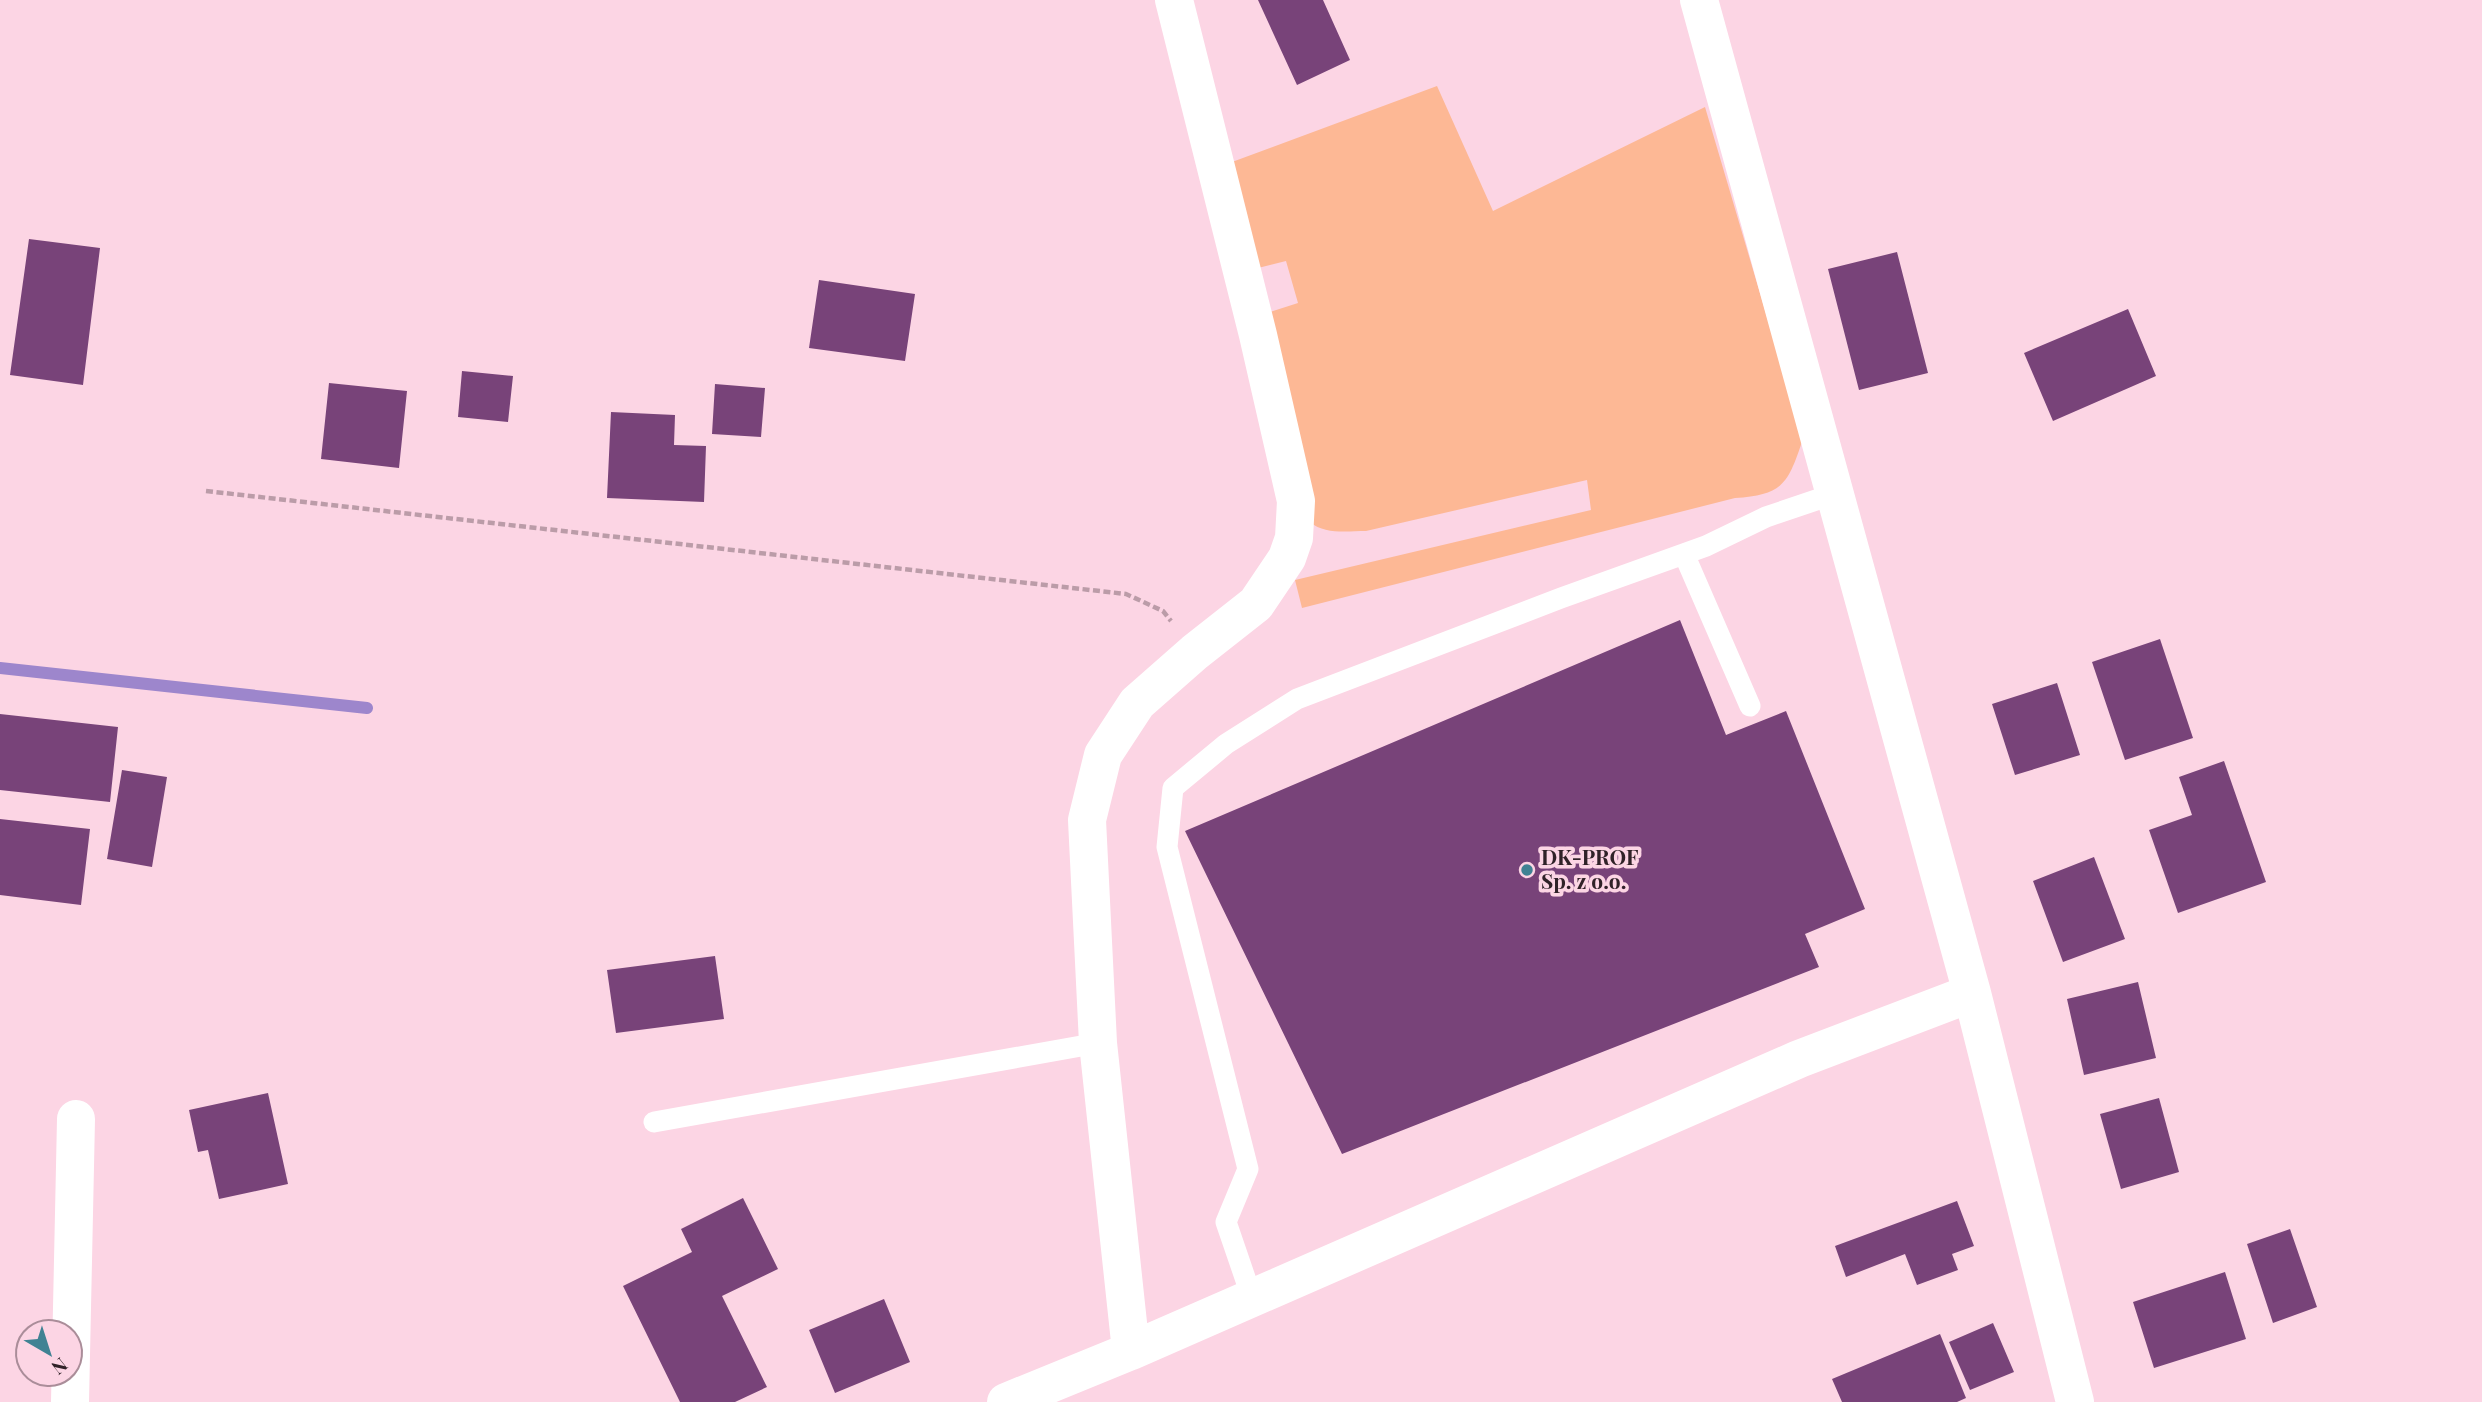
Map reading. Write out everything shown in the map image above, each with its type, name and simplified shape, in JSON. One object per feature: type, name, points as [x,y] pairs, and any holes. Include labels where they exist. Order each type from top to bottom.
[{"type":"street","points":[[1699,0],[1972,993],[2075,1402]]},
{"type":"street","points":[[1131,1351],[1098,1043],[1087,820],[1103,755],[1137,703],[1195,652],[1256,604],[1287,558],[1294,538],[1296,501],[1258,335],[1170,3]]},
{"type":"street","points":[[1006,1402],[1131,1351],[1799,1059],[1972,993]]},
{"type":"street","points":[[70,1402],[76,1119]]},
{"type":"lane","points":[[1252,1298],[1226,1222],[1248,1169],[1167,847],[1173,788],[1226,744],[1297,699],[1706,546],[1766,517],[1834,494]]},
{"type":"lane","points":[[1684,554],[1750,706]]},
{"type":"lane","points":[[654,1122],[1098,1043]]},
{"type":"path","points":[[206,491],[1126,594],[1163,611],[1195,652]]},
{"type":"shaded area","points":[[1437,86],[1493,211],[1705,107],[1803,439],[1788,476],[1774,490],[1764,494],[1735,498],[1302,608],[1295,580],[1591,510],[1587,480],[1366,531],[1330,531],[1310,522],[1267,313],[1298,303],[1286,261],[1258,268],[1232,162]]},
{"type":"building","points":[[1258,0],[1323,0],[1350,60],[1297,85]]},
{"type":"building","points":[[29,239],[100,248],[83,385],[10,375]]},
{"type":"building","points":[[1897,252],[1928,373],[1859,390],[1828,269]]},
{"type":"building","points":[[819,280],[915,294],[905,361],[809,348]]},
{"type":"building","points":[[2128,309],[2156,376],[2053,421],[2024,353]]},
{"type":"building","points":[[462,371],[513,376],[508,422],[458,417]]},
{"type":"building","points":[[329,383],[407,391],[399,468],[321,459]]},
{"type":"building","points":[[715,384],[765,388],[761,437],[712,434]]},
{"type":"building","points":[[611,412],[675,415],[674,445],[706,446],[704,502],[607,498]]},
{"type":"building","name":"DK-PROF Sp. z o.o.","points":[[1680,620],[1726,735],[1786,711],[1865,909],[1805,934],[1819,967],[1342,1154],[1185,831]]},
{"type":"building","points":[[2160,639],[2193,738],[2125,760],[2092,662]]},
{"type":"building","points":[[2057,683],[2080,755],[2015,775],[1992,704]]},
{"type":"building","points":[[0,714],[118,727],[110,802],[0,790]]},
{"type":"building","points":[[2224,761],[2266,882],[2178,913],[2149,830],[2192,815],[2179,777]]},
{"type":"building","points":[[122,770],[167,777],[152,867],[107,859]]},
{"type":"building","points":[[0,819],[90,829],[81,905],[0,895]]},
{"type":"building","points":[[2094,857],[2125,939],[2063,962],[2033,881]]},
{"type":"building","points":[[715,956],[724,1019],[616,1033],[607,970]]},
{"type":"building","points":[[2138,982],[2156,1058],[2084,1075],[2067,999]]},
{"type":"building","points":[[268,1093],[288,1184],[219,1199],[208,1150],[198,1152],[189,1110]]},
{"type":"building","points":[[2159,1098],[2179,1172],[2121,1189],[2100,1114]]},
{"type":"building","points":[[743,1198],[778,1269],[722,1296],[767,1387],[735,1402],[680,1402],[623,1286],[692,1252],[681,1229]]},
{"type":"building","points":[[1957,1201],[1974,1246],[1952,1254],[1958,1270],[1917,1285],[1905,1254],[1846,1277],[1835,1246]]},
{"type":"building","points":[[2290,1229],[2317,1307],[2273,1323],[2247,1244]]},
{"type":"building","points":[[2225,1272],[2246,1339],[2154,1368],[2133,1302]]},
{"type":"building","points":[[884,1299],[910,1362],[835,1393],[809,1330]]},
{"type":"building","points":[[1993,1323],[2014,1372],[1970,1390],[1949,1342]]},
{"type":"building","points":[[1940,1334],[1966,1398],[1957,1402],[1842,1402],[1832,1379]]},
{"type":"waterway","points":[[0,668],[367,708]]},
{"type":"place","name":"DK-PROF Sp. z o.o.","points":[[1527,870]]}]
